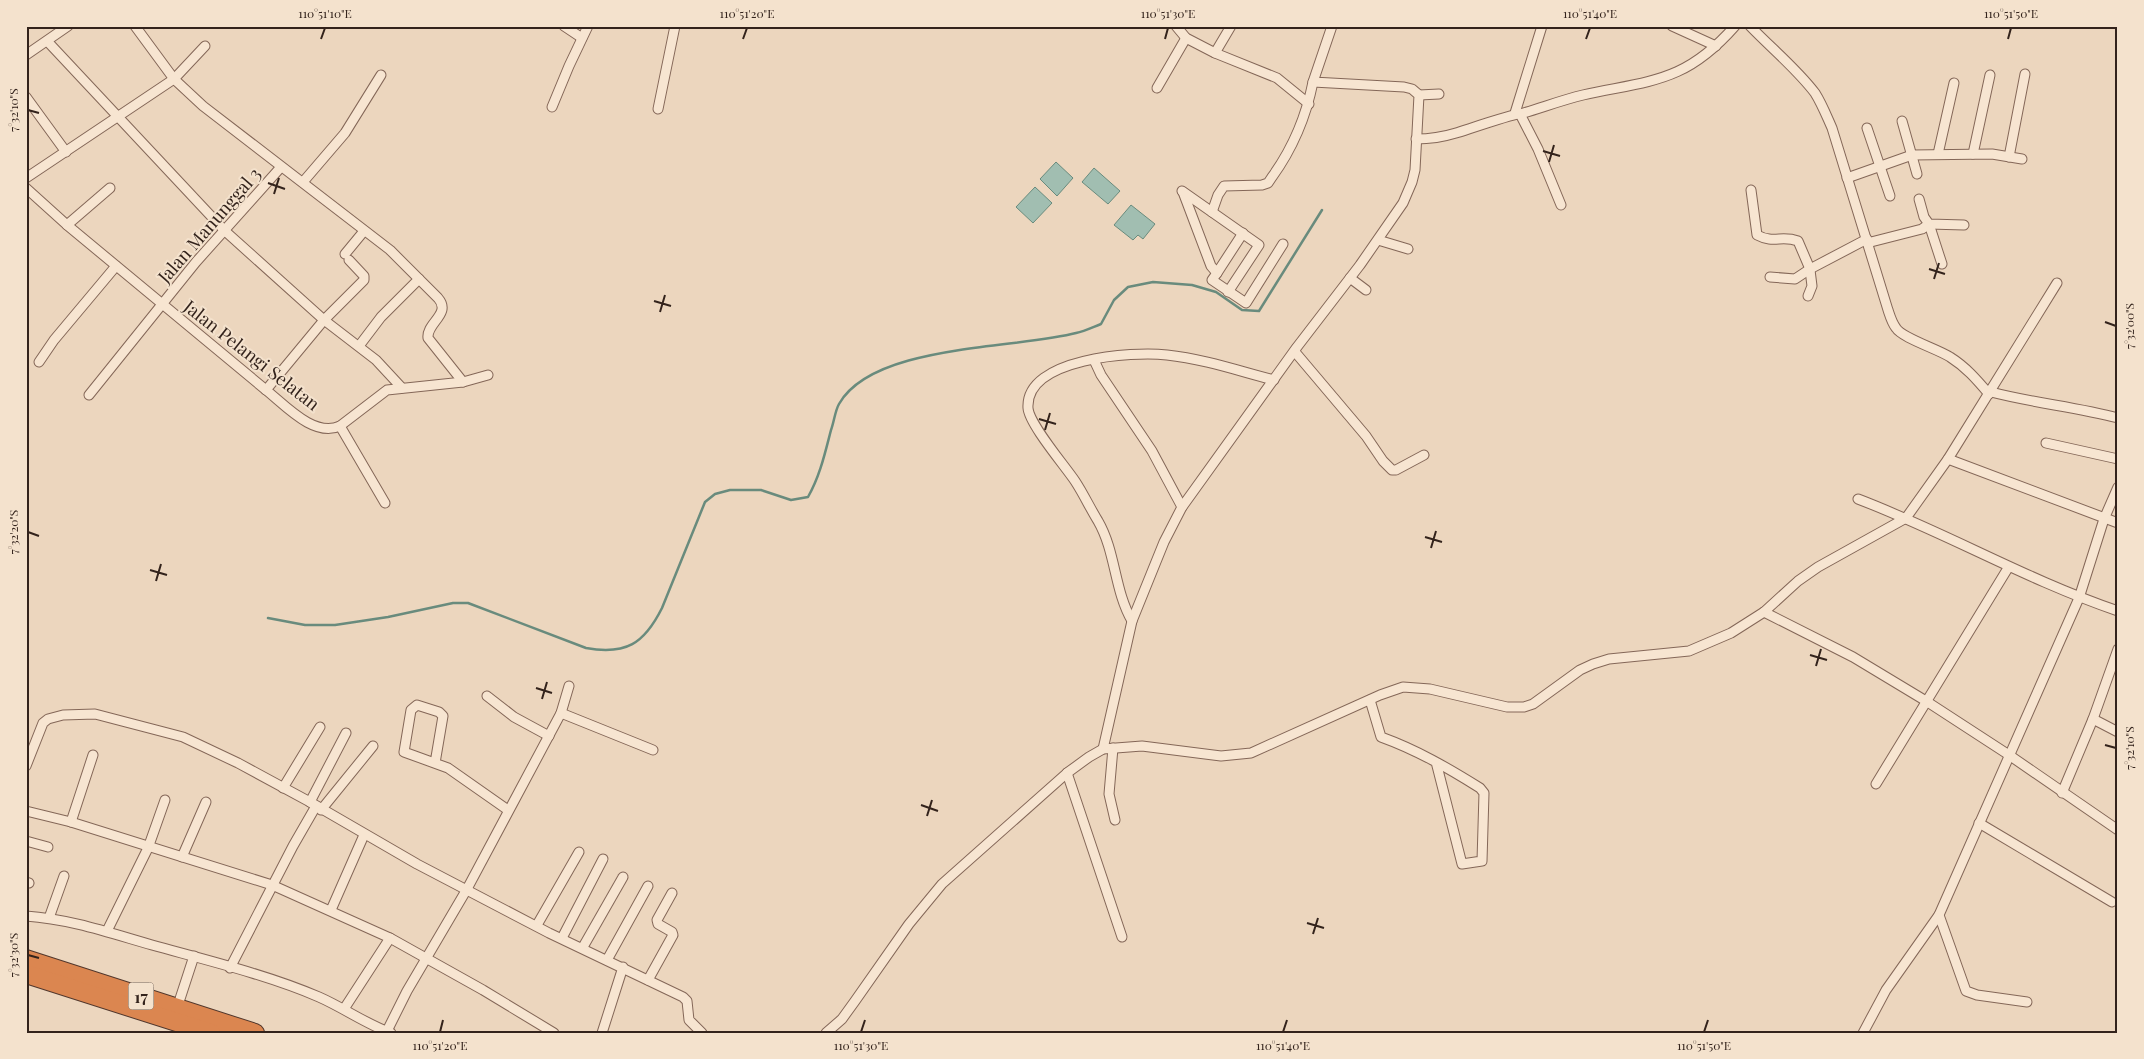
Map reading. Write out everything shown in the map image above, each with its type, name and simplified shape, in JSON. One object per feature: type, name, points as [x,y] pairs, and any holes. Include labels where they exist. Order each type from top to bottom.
[{"type":"highway","name":"17","points":[[26,959],[86,985],[211,1033]]},
{"type":"highway","name":"17","points":[[26,974],[86,985],[177,1008],[255,1033]]},
{"type":"street","points":[[26,55],[48,42],[68,26]]},
{"type":"street","points":[[564,26],[582,38]]},
{"type":"street","points":[[552,106],[588,26]]},
{"type":"street","points":[[658,110],[675,26]]},
{"type":"street","points":[[1176,26],[1186,38],[1215,53],[1277,78],[1308,104]]},
{"type":"street","points":[[1215,53],[1231,26]]},
{"type":"street","points":[[1212,212],[1218,195],[1224,186],[1229,184],[1254,186],[1268,183],[1278,170],[1299,131],[1332,26]]},
{"type":"street","points":[[1542,26],[1518,114],[1538,149],[1561,205]]},
{"type":"street","points":[[1672,26],[1716,46]]},
{"type":"street","points":[[1416,140],[1455,134],[1581,96],[1666,78],[1699,60],[1735,26]]},
{"type":"street","points":[[1750,26],[1816,94],[1826,116],[1888,310],[1896,329],[1903,335],[1937,349],[1962,365],[1990,393],[2081,409],[2118,418]]},
{"type":"street","points":[[138,28],[174,79],[203,106],[303,182],[364,232],[390,250],[441,302],[442,311],[429,331],[428,338],[463,382]]},
{"type":"street","points":[[1157,88],[1186,38]]},
{"type":"street","points":[[48,42],[225,232],[324,320],[389,371],[402,388]]},
{"type":"street","points":[[26,178],[174,79],[205,46]]},
{"type":"street","points":[[303,182],[345,133],[381,74]]},
{"type":"street","points":[[2009,157],[2025,74]]},
{"type":"street","points":[[1973,154],[1990,75]]},
{"type":"street","points":[[1313,82],[1404,87],[1412,89],[1419,95],[1439,94]]},
{"type":"street","points":[[1938,154],[1954,83]]},
{"type":"street","points":[[1103,749],[1132,621],[1164,542],[1182,507],[1310,330],[1378,240],[1408,193],[1414,170],[1419,95]]},
{"type":"street","points":[[26,97],[66,152]]},
{"type":"street","points":[[1902,122],[1918,174]]},
{"type":"street","points":[[1867,128],[1890,196]]},
{"type":"street","points":[[1847,178],[1912,155],[1992,154],[2022,159]]},
{"type":"street","name":"Jalan Manunggal 3","points":[[89,395],[161,304],[281,167]]},
{"type":"street","name":"Jalan Pelangi Selatan","points":[[26,188],[161,304],[308,422],[324,429],[332,430],[340,426]]},
{"type":"street","points":[[67,225],[110,188]]},
{"type":"street","points":[[1751,190],[1757,235],[1769,240],[1798,241],[1810,270],[1812,286],[1808,296]]},
{"type":"street","points":[[1217,273],[1212,266],[1182,191],[1259,244],[1228,292]]},
{"type":"street","points":[[1919,199],[1942,264]]},
{"type":"street","points":[[1770,276],[1795,279],[1867,241],[1922,229],[1929,224],[1964,225]]},
{"type":"street","points":[[266,390],[324,320],[364,280],[364,276],[347,257],[364,232]]},
{"type":"street","points":[[1243,234],[1212,280],[1246,303],[1283,244]]},
{"type":"street","points":[[1378,240],[1408,249]]},
{"type":"street","points":[[39,362],[54,340],[116,266]]},
{"type":"street","points":[[1350,278],[1366,290]]},
{"type":"street","points":[[359,346],[381,317],[419,279]]},
{"type":"street","points":[[826,1033],[842,1019],[909,924],[942,884],[1067,773],[1103,749],[1142,746],[1221,756],[1236,756],[1251,753],[1394,689],[1414,687],[1507,706],[1524,707],[1533,704],[1580,670],[1593,664],[1609,659],[1678,653],[1694,649],[1731,633],[1764,612],[1798,581],[1818,567],[1906,518],[1948,459],[2057,283]]},
{"type":"street","points":[[1296,350],[1366,436],[1388,467],[1396,470],[1424,456]]},
{"type":"street","points":[[1132,621],[1122,603],[1107,542],[1098,522],[1076,483],[1030,416],[1028,409],[1030,394],[1035,384],[1064,367],[1120,355],[1167,355],[1209,362],[1274,380]]},
{"type":"street","points":[[1094,360],[1101,375],[1152,451],[1182,507]]},
{"type":"street","points":[[385,503],[340,426],[387,390],[463,382],[488,375]]},
{"type":"street","points":[[2046,443],[2118,459]]},
{"type":"street","points":[[1948,459],[2118,523]]},
{"type":"street","points":[[1863,1033],[1886,990],[1940,915],[2079,598],[2104,519],[2118,487]]},
{"type":"street","points":[[1858,499],[1906,518],[2008,568],[2079,598],[2118,611]]},
{"type":"street","points":[[1876,784],[2008,568]]},
{"type":"street","points":[[1764,612],[1853,657],[1926,701],[2010,755],[2062,793],[2118,830]]},
{"type":"street","points":[[2062,793],[2093,719],[2118,649]]},
{"type":"street","points":[[26,916],[49,918],[107,931],[194,956],[300,990],[344,1009],[388,1032],[426,958],[467,889],[561,713],[569,686]]},
{"type":"street","points":[[487,696],[514,717],[548,736]]},
{"type":"street","points":[[1370,700],[1381,737],[1409,748],[1436,762],[1480,788],[1484,793],[1482,861],[1462,864],[1436,762]]},
{"type":"street","points":[[435,763],[443,716],[439,712],[417,705],[411,710],[403,750],[405,754],[448,768],[482,794],[508,810]]},
{"type":"street","points":[[26,766],[40,728],[48,718],[80,713],[96,714],[183,737],[238,763],[417,864],[683,997],[687,1001],[689,1020],[702,1033]]},
{"type":"street","points":[[561,713],[653,750]]},
{"type":"street","points":[[2093,719],[2118,732]]},
{"type":"street","points":[[283,788],[320,726]]},
{"type":"street","points":[[230,968],[272,885],[316,806],[346,733]]},
{"type":"street","points":[[316,806],[373,746]]},
{"type":"street","points":[[1113,748],[1109,794],[1115,820]]},
{"type":"street","points":[[71,822],[93,754]]},
{"type":"street","points":[[1067,773],[1122,937]]},
{"type":"street","points":[[107,931],[148,848],[165,800]]},
{"type":"street","points":[[182,857],[206,802]]},
{"type":"street","points":[[26,812],[71,822],[148,848],[272,885],[390,938],[554,1033]]},
{"type":"street","points":[[1979,824],[2112,902]]},
{"type":"street","points":[[331,910],[364,835]]},
{"type":"street","points":[[26,841],[48,847]]},
{"type":"street","points":[[537,925],[579,852]]},
{"type":"street","points":[[562,938],[603,859]]},
{"type":"street","points":[[49,918],[64,876]]},
{"type":"street","points":[[583,947],[623,877]]},
{"type":"street","points":[[607,960],[648,886]]},
{"type":"street","points":[[648,980],[673,935],[672,932],[658,924],[657,920],[672,893]]},
{"type":"street","points":[[1940,915],[1966,991],[1977,995],[2027,1002]]},
{"type":"street","points":[[344,1009],[390,938]]},
{"type":"street","points":[[177,1008],[194,956]]},
{"type":"street","points":[[602,1033],[623,967]]},
{"type":"shaded area","points":[[1056,162],[1073,178],[1057,196],[1040,179]]},
{"type":"shaded area","points":[[1094,168],[1120,191],[1108,204],[1082,182]]},
{"type":"shaded area","points":[[1035,187],[1052,203],[1033,223],[1016,207]]},
{"type":"shaded area","points":[[1131,205],[1155,224],[1143,239],[1138,235],[1133,240],[1114,225]]},
{"type":"waterway","points":[[268,618],[305,625],[335,625],[388,617],[453,603],[468,603],[586,648],[600,650],[623,648],[641,638],[662,608],[705,502],[715,494],[730,490],[761,490],[791,500],[808,497],[822,464],[839,404],[856,384],[882,370],[913,359],[947,352],[1050,338],[1083,331],[1101,324],[1114,300],[1128,287],[1153,282],[1192,285],[1216,292],[1242,310],[1259,311],[1322,210]]}]
